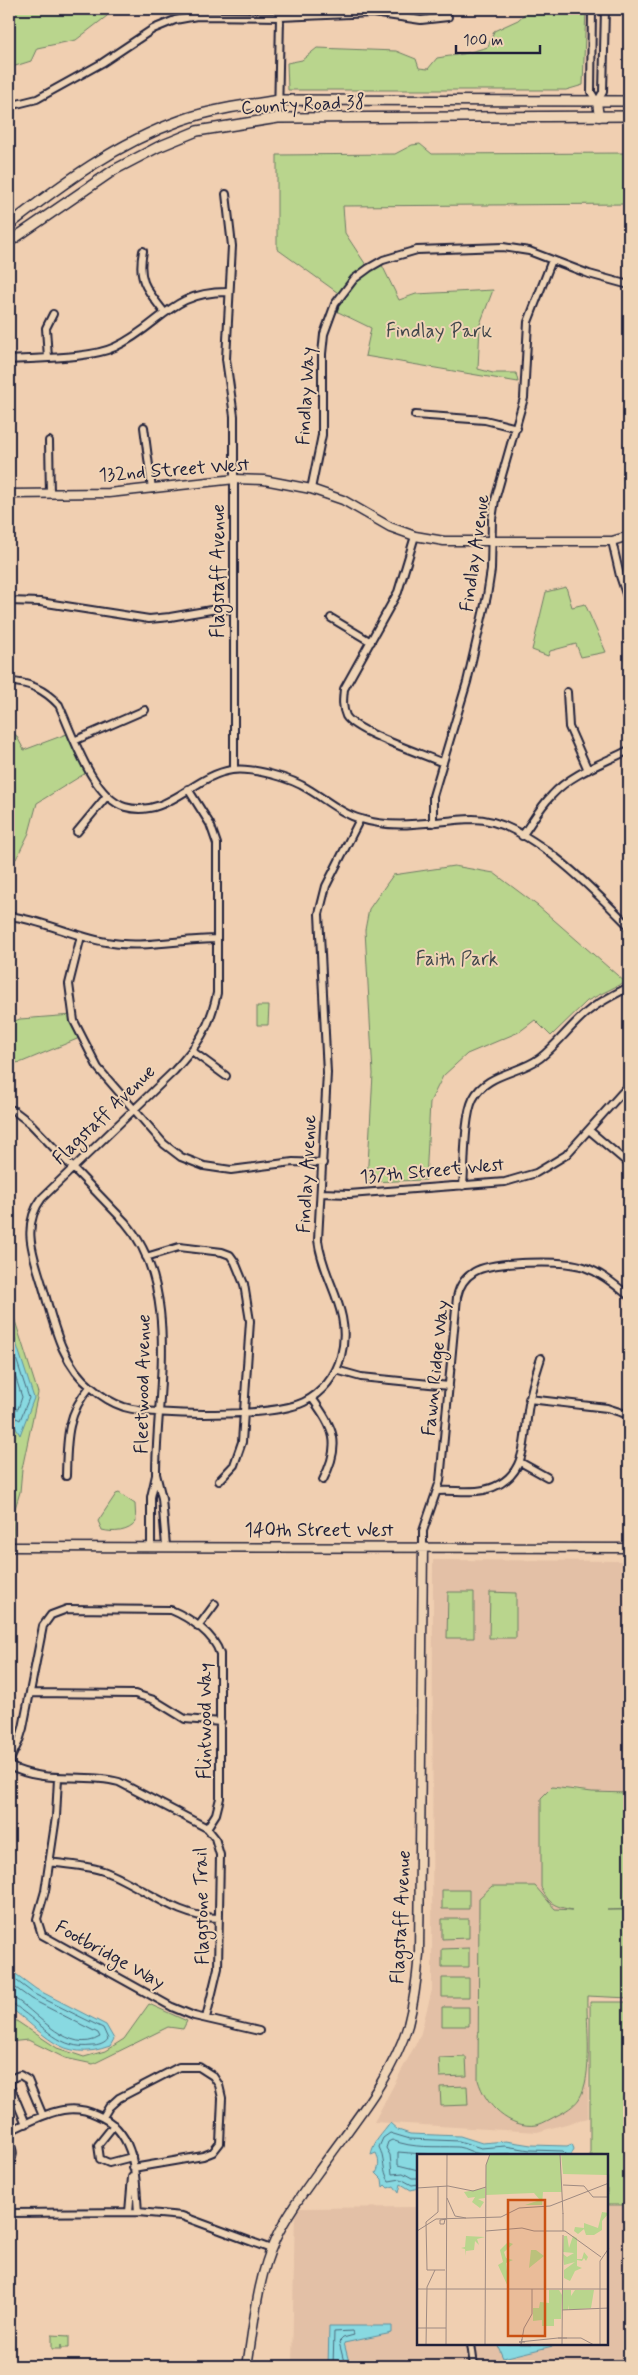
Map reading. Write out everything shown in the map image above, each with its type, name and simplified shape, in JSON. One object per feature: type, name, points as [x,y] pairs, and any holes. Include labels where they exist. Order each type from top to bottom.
[{"type":"main road","points":[[9,225],[89,165],[138,138],[183,120],[221,109],[280,100],[629,101]]},
{"type":"main road","name":"County Road 38","points":[[9,242],[114,170],[158,146],[197,131],[278,118],[599,118],[629,116]]},
{"type":"street","points":[[197,9],[197,16]]},
{"type":"street","points":[[592,9],[591,92],[597,102],[599,118]]},
{"type":"street","points":[[597,102],[603,92],[605,9]]},
{"type":"street","points":[[615,9],[629,10]]},
{"type":"street","points":[[9,106],[37,100],[102,63],[153,29],[175,20],[197,16],[280,17],[373,13],[421,20],[448,17]]},
{"type":"street","points":[[278,118],[280,100],[280,17]]},
{"type":"street","name":"Flagstaff Avenue","points":[[226,194],[232,246],[226,359],[234,416],[234,769]]},
{"type":"street","name":"Findlay Way","points":[[311,489],[322,435],[322,354],[324,334],[335,304],[354,279],[383,260],[417,250],[503,247],[529,251],[589,274],[629,285]]},
{"type":"street","points":[[143,251],[141,274],[146,287],[165,313]]},
{"type":"street","name":"Findlay Avenue","points":[[433,823],[433,796],[467,682],[487,596],[495,500],[524,398],[528,322],[552,260]]},
{"type":"street","points":[[9,360],[91,354],[113,348],[135,337],[180,302],[196,295],[212,292],[230,292]]},
{"type":"street","points":[[48,358],[46,328],[52,314]]},
{"type":"street","points":[[415,415],[486,420],[517,428]]},
{"type":"street","points":[[144,427],[152,489]]},
{"type":"street","points":[[49,441],[50,494]]},
{"type":"street","name":"132nd Street West","points":[[9,494],[109,492],[234,479],[264,480],[311,489],[342,500],[390,526],[415,536],[444,541],[612,541],[629,536]]},
{"type":"street","points":[[415,536],[398,592],[344,689],[342,703],[347,716],[361,729],[442,762]]},
{"type":"street","points":[[612,541],[620,576],[629,603]]},
{"type":"street","points":[[9,601],[40,602],[149,619],[211,610],[234,609]]},
{"type":"street","points":[[331,618],[371,642]]},
{"type":"street","points":[[9,682],[39,688],[50,695],[59,706],[94,781],[106,797],[125,807],[146,809],[164,804],[211,774],[234,769],[250,770],[291,780],[360,819],[392,826],[486,820],[505,825],[582,878],[629,926]]},
{"type":"street","points":[[567,692],[569,727],[588,770]]},
{"type":"street","points":[[76,740],[145,710]]},
{"type":"street","points":[[522,836],[553,793],[588,770],[629,750]]},
{"type":"street","name":"Flagstaff Avenue","points":[[158,1412],[125,1407],[110,1401],[90,1387],[77,1373],[64,1351],[32,1250],[29,1234],[31,1219],[37,1204],[192,1051],[208,1027],[213,1013],[216,993],[218,939],[217,844],[210,824],[188,790]]},
{"type":"street","points":[[76,832],[106,797]]},
{"type":"street","name":"Findlay Avenue","points":[[158,1412],[203,1414],[288,1407],[312,1398],[324,1387],[336,1370],[343,1350],[344,1326],[340,1303],[320,1251],[318,1240],[327,1073],[319,914],[326,886],[360,819]]},
{"type":"street","points":[[9,916],[27,918],[81,936],[107,942],[133,944],[218,939]]},
{"type":"street","points":[[81,936],[69,984],[72,1016],[98,1068],[164,1144],[181,1157],[204,1166],[242,1170],[292,1162],[323,1163]]},
{"type":"street","points":[[463,1186],[469,1112],[473,1099],[480,1088],[494,1078],[523,1068],[540,1058],[587,1012],[629,987]]},
{"type":"street","points":[[192,1051],[226,1076]]},
{"type":"street","name":"137th Street West","points":[[321,1193],[349,1194],[463,1186],[505,1182],[536,1173],[566,1155],[590,1131],[629,1085]]},
{"type":"street","name":"Fleetwood Avenue","points":[[12,1110],[30,1123],[131,1229],[146,1257],[158,1294],[162,1319],[156,1474],[151,1497],[151,1546]]},
{"type":"street","points":[[590,1131],[629,1164]]},
{"type":"street","points":[[146,1257],[183,1247],[222,1252],[230,1255],[235,1262],[246,1290],[250,1314],[240,1454],[234,1465],[219,1481]]},
{"type":"street","name":"Fawn Ridge Way","points":[[423,1546],[425,1526],[438,1490],[458,1292],[463,1282],[477,1271],[545,1262],[575,1264],[600,1274],[629,1296]]},
{"type":"street","points":[[438,1490],[474,1491],[493,1487],[509,1477],[520,1462],[525,1445],[530,1399],[541,1358]]},
{"type":"street","points":[[336,1370],[361,1378],[449,1386]]},
{"type":"street","points":[[66,1476],[67,1440],[70,1421],[77,1403],[90,1387]]},
{"type":"street","points":[[312,1398],[331,1426],[334,1439],[330,1466],[324,1480]]},
{"type":"street","points":[[530,1399],[607,1408],[629,1414]]},
{"type":"street","points":[[520,1462],[547,1477]]},
{"type":"street","name":"Fleetwood Avenue","points":[[156,1474],[162,1498],[166,1546]]},
{"type":"street","name":"Flagstaff Avenue","points":[[247,2366],[259,2291],[271,2249],[286,2218],[375,2092],[395,2058],[408,2025],[417,1979],[419,1954],[423,1546]]},
{"type":"street","name":"140th Street West","points":[[9,1547],[423,1546],[629,1548]]},
{"type":"street","points":[[198,1627],[215,1604]]},
{"type":"street","name":"Flintwood Way","points":[[9,1764],[19,1741],[43,1626],[51,1615],[59,1611],[165,1609],[182,1615],[212,1638],[220,1654],[220,1804],[207,1828]]},
{"type":"street","points":[[30,1693],[134,1694],[154,1700],[185,1719],[202,1722],[221,1722]]},
{"type":"street","name":"Flagstone Trail","points":[[9,1764],[38,1777],[103,1778],[119,1782],[207,1828],[215,1838],[219,1849],[218,1968],[206,2018]]},
{"type":"street","name":"Footbridge Way","points":[[58,1778],[58,1807],[45,1891],[37,1920],[38,1928],[45,1938],[172,2007],[194,2016],[259,2031]]},
{"type":"street","points":[[49,1862],[104,1871],[188,1914],[204,1918],[219,1918]]},
{"type":"street","points":[[103,2117],[115,2101],[179,2068],[199,2067],[210,2072],[218,2082],[221,2093],[221,2136],[218,2146],[213,2152],[203,2156],[133,2168]]},
{"type":"street","points":[[26,2124],[10,2086],[10,2081],[13,2077],[20,2075],[28,2080],[43,2116]]},
{"type":"street","points":[[9,2131],[43,2116],[70,2109],[83,2110],[103,2117],[114,2125],[125,2138],[132,2157],[138,2212]]},
{"type":"street","points":[[114,2125],[98,2145],[100,2158],[109,2163],[132,2157]]},
{"type":"street","points":[[9,2141],[13,2152],[13,2157],[9,2163]]},
{"type":"street","points":[[129,2212],[133,2168]]},
{"type":"street","points":[[9,2213],[138,2212],[182,2216],[271,2249]]},
{"type":"street","points":[[471,2345],[474,2366]]},
{"type":"shaded area","points":[[433,1560],[629,1561],[629,1793],[592,1792],[574,1788],[541,1798],[541,1887],[545,1896],[587,1910],[588,2118],[537,2132],[374,2122],[420,2036],[432,1990]]},
{"type":"shaded area","points":[[608,2206],[629,2206],[629,2366],[292,2366],[295,2208],[417,2207],[417,2345],[608,2345]]},
{"type":"green space","points":[[9,9],[110,9],[107,16],[76,40],[37,48],[31,61],[9,68]]},
{"type":"green space","points":[[530,9],[586,9],[583,85],[566,90],[288,90],[287,63],[302,60],[317,48],[396,51],[416,59],[419,68],[428,69],[437,58],[463,54],[488,47],[494,31],[518,20]]},
{"type":"green space","name":"Findlay Park","points":[[420,144],[432,154],[629,153],[629,204],[343,206],[345,233],[368,268],[380,261],[399,300],[416,294],[493,290],[480,324],[478,369],[493,373],[516,373],[518,382],[365,356],[371,328],[332,309],[341,295],[277,249],[277,155],[395,154],[412,145]]},
{"type":"green space","points":[[566,587],[572,607],[585,604],[606,652],[581,657],[576,644],[550,651],[548,656],[532,650],[546,592]]},
{"type":"green space","points":[[72,732],[89,771],[37,803],[29,833],[16,859],[9,860],[9,733],[16,735],[24,750]]},
{"type":"green space","name":"Faith Park","points":[[454,866],[494,873],[538,906],[625,982],[587,1001],[551,1036],[535,1020],[519,1032],[467,1054],[443,1076],[430,1102],[426,1180],[367,1182],[373,1074],[365,930],[369,909],[393,875]]},
{"type":"green space","points":[[257,1006],[269,1006],[268,1025],[257,1025]]},
{"type":"green space","points":[[72,1015],[82,1037],[22,1062],[9,1064],[9,1023],[20,1019]]},
{"type":"green space","points":[[9,1302],[38,1393],[22,1469],[20,1492],[14,1512],[13,1547],[9,1547]]},
{"type":"green space","points":[[119,1493],[135,1504],[136,1522],[129,1528],[121,1531],[102,1530],[98,1521],[116,1494]]},
{"type":"green space","points":[[448,1592],[474,1592],[474,1638],[447,1638]]},
{"type":"green space","points":[[490,1592],[516,1593],[516,1638],[489,1638]]},
{"type":"green space","points":[[552,1787],[592,1792],[629,1793],[629,1909],[607,1910],[629,1910],[629,1998],[587,1996],[588,2063],[584,2089],[575,2104],[564,2112],[537,2125],[527,2125],[508,2119],[492,2106],[481,2089],[478,2080],[479,1898],[492,1886],[535,1886],[555,1909],[572,1910],[553,1904],[541,1887],[541,1798]]},
{"type":"green space","points":[[442,1890],[469,1890],[469,1909],[442,1909]]},
{"type":"green space","points":[[442,1919],[469,1919],[469,1938],[442,1939]]},
{"type":"green space","points":[[469,1948],[469,1967],[442,1967],[442,1949]]},
{"type":"green space","points":[[442,1978],[469,1978],[469,1997],[442,1997]]},
{"type":"green space","points":[[590,2002],[629,2002],[629,2205],[608,2205],[608,2154],[590,2154]]},
{"type":"green space","points":[[149,2004],[187,2021],[183,2029],[168,2027],[93,2064],[65,2058],[28,2040],[9,2042],[9,2016],[57,2048],[84,2057],[105,2051],[124,2039]]},
{"type":"green space","points":[[442,2007],[469,2007],[469,2026],[442,2026]]},
{"type":"green space","points":[[466,2057],[467,2076],[440,2077],[439,2058]]},
{"type":"green space","points":[[467,2086],[468,2105],[441,2106],[440,2087]]},
{"type":"green space","points":[[52,2335],[69,2336],[69,2348],[52,2349]]},
{"type":"water","points":[[9,1321],[34,1398],[20,1435],[9,1416]]},
{"type":"water","points":[[9,1969],[36,1989],[106,2025],[114,2039],[110,2046],[93,2051],[78,2051],[54,2043],[43,2035],[9,2007]]},
{"type":"water","points":[[390,2123],[398,2130],[410,2134],[460,2136],[482,2143],[506,2141],[531,2145],[567,2146],[572,2144],[574,2149],[572,2154],[417,2154],[417,2188],[411,2190],[401,2184],[399,2193],[394,2186],[388,2188],[385,2185],[383,2187],[382,2179],[376,2173],[379,2166],[377,2155],[376,2153],[371,2155],[376,2142]]},
{"type":"water","points":[[329,2326],[392,2326],[392,2333],[344,2343],[350,2366],[328,2366]]},
{"type":"water","points":[[497,2345],[557,2345],[503,2358]]}]
